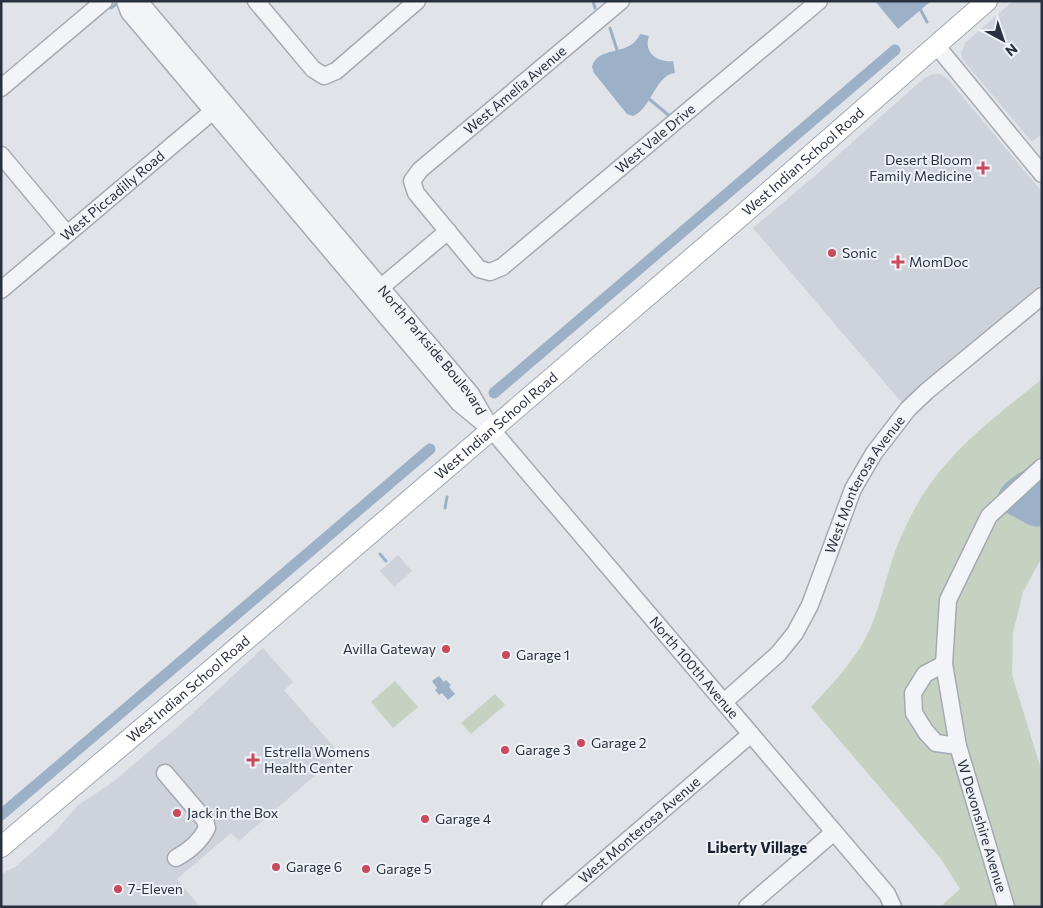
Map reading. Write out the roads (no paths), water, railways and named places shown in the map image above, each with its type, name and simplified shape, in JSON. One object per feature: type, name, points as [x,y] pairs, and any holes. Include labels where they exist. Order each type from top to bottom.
[{"type":"main road","name":"West Indian School Road","points":[[1,846],[184,694],[858,116],[987,1]]},
{"type":"street","points":[[1,88],[104,1]]},
{"type":"street","name":"North Parkside Boulevard","points":[[125,1],[129,12],[218,106]]},
{"type":"street","name":"North Parkside Boulevard","points":[[139,1],[218,106],[374,292],[470,394],[492,430]]},
{"type":"street","points":[[256,1],[313,69],[324,76],[336,71],[417,1]]},
{"type":"street","name":"West Amelia Avenue","points":[[448,231],[416,193],[412,181],[420,170],[621,1]]},
{"type":"street","name":"West Vale Drive","points":[[448,231],[479,269],[490,272],[502,267],[819,1]]},
{"type":"street","points":[[936,45],[1042,174]]},
{"type":"street","name":"West Piccadilly Road","points":[[1,290],[218,106]]},
{"type":"street","points":[[1,155],[67,234]]},
{"type":"street","points":[[374,292],[448,231]]},
{"type":"street","name":"West Monterosa Avenue","points":[[724,702],[778,654],[795,633],[810,605],[854,488],[874,453],[902,417],[927,391],[1042,296]]},
{"type":"street","name":"North 100th Avenue","points":[[492,430],[887,894],[894,907]]},
{"type":"street","name":"W Devonshire Avenue","points":[[1006,907],[958,746],[944,664],[948,600],[989,516],[1042,467]]},
{"type":"street","name":"W Devonshire Avenue","points":[[944,664],[925,674],[913,693],[914,713],[926,732],[936,743],[958,746]]},
{"type":"street","name":"West Monterosa Avenue","points":[[550,907],[751,734]]},
{"type":"street","points":[[166,773],[205,820],[207,828],[203,836],[176,858]]},
{"type":"street","points":[[747,907],[834,832]]},
{"type":"water","points":[[875,1],[931,1],[898,29]]},
{"type":"water","points":[[640,34],[649,36],[648,47],[653,56],[662,60],[673,61],[675,73],[663,79],[645,106],[633,116],[627,114],[594,73],[592,67],[595,60],[600,56],[629,46],[636,41]]},
{"type":"water","points":[[1042,463],[1042,526],[1035,526],[1005,512],[998,502],[998,494],[1002,487],[1017,474]]},
{"type":"water","points":[[439,676],[444,682],[446,680],[451,685],[449,687],[455,694],[448,700],[442,693],[439,695],[435,690],[437,688],[432,681]]},
{"type":"waterway","points":[[111,8],[120,1]]},
{"type":"waterway","points":[[593,1],[595,8]]},
{"type":"waterway","points":[[919,7],[927,22]]},
{"type":"waterway","points":[[610,28],[618,53]]},
{"type":"waterway","points":[[494,393],[895,50]]},
{"type":"waterway","points":[[648,98],[672,118]]},
{"type":"waterway","points":[[1,815],[430,449]]},
{"type":"waterway","points":[[445,508],[447,497]]},
{"type":"waterway","points":[[380,554],[386,561]]},
{"type":"place","name":"Desert Bloom Family Medicine","points":[[983,168]]},
{"type":"place","name":"Sonic","points":[[832,253]]},
{"type":"place","name":"MomDoc","points":[[898,262]]},
{"type":"place","name":"Avilla Gateway","points":[[446,649]]},
{"type":"place","name":"Garage 1","points":[[506,655]]},
{"type":"place","name":"Garage 2","points":[[581,743]]},
{"type":"place","name":"Garage 3","points":[[505,750]]},
{"type":"place","name":"Estrella Womens Health Center","points":[[253,760]]},
{"type":"place","name":"Jack in the Box","points":[[177,813]]},
{"type":"place","name":"Garage 4","points":[[425,819]]},
{"type":"place","name":"Garage 6","points":[[276,867]]},
{"type":"place","name":"Garage 5","points":[[366,869]]},
{"type":"place","name":"7-Eleven","points":[[118,889]]},
{"type":"district","name":"Liberty Village","points":[[757,848]]}]
